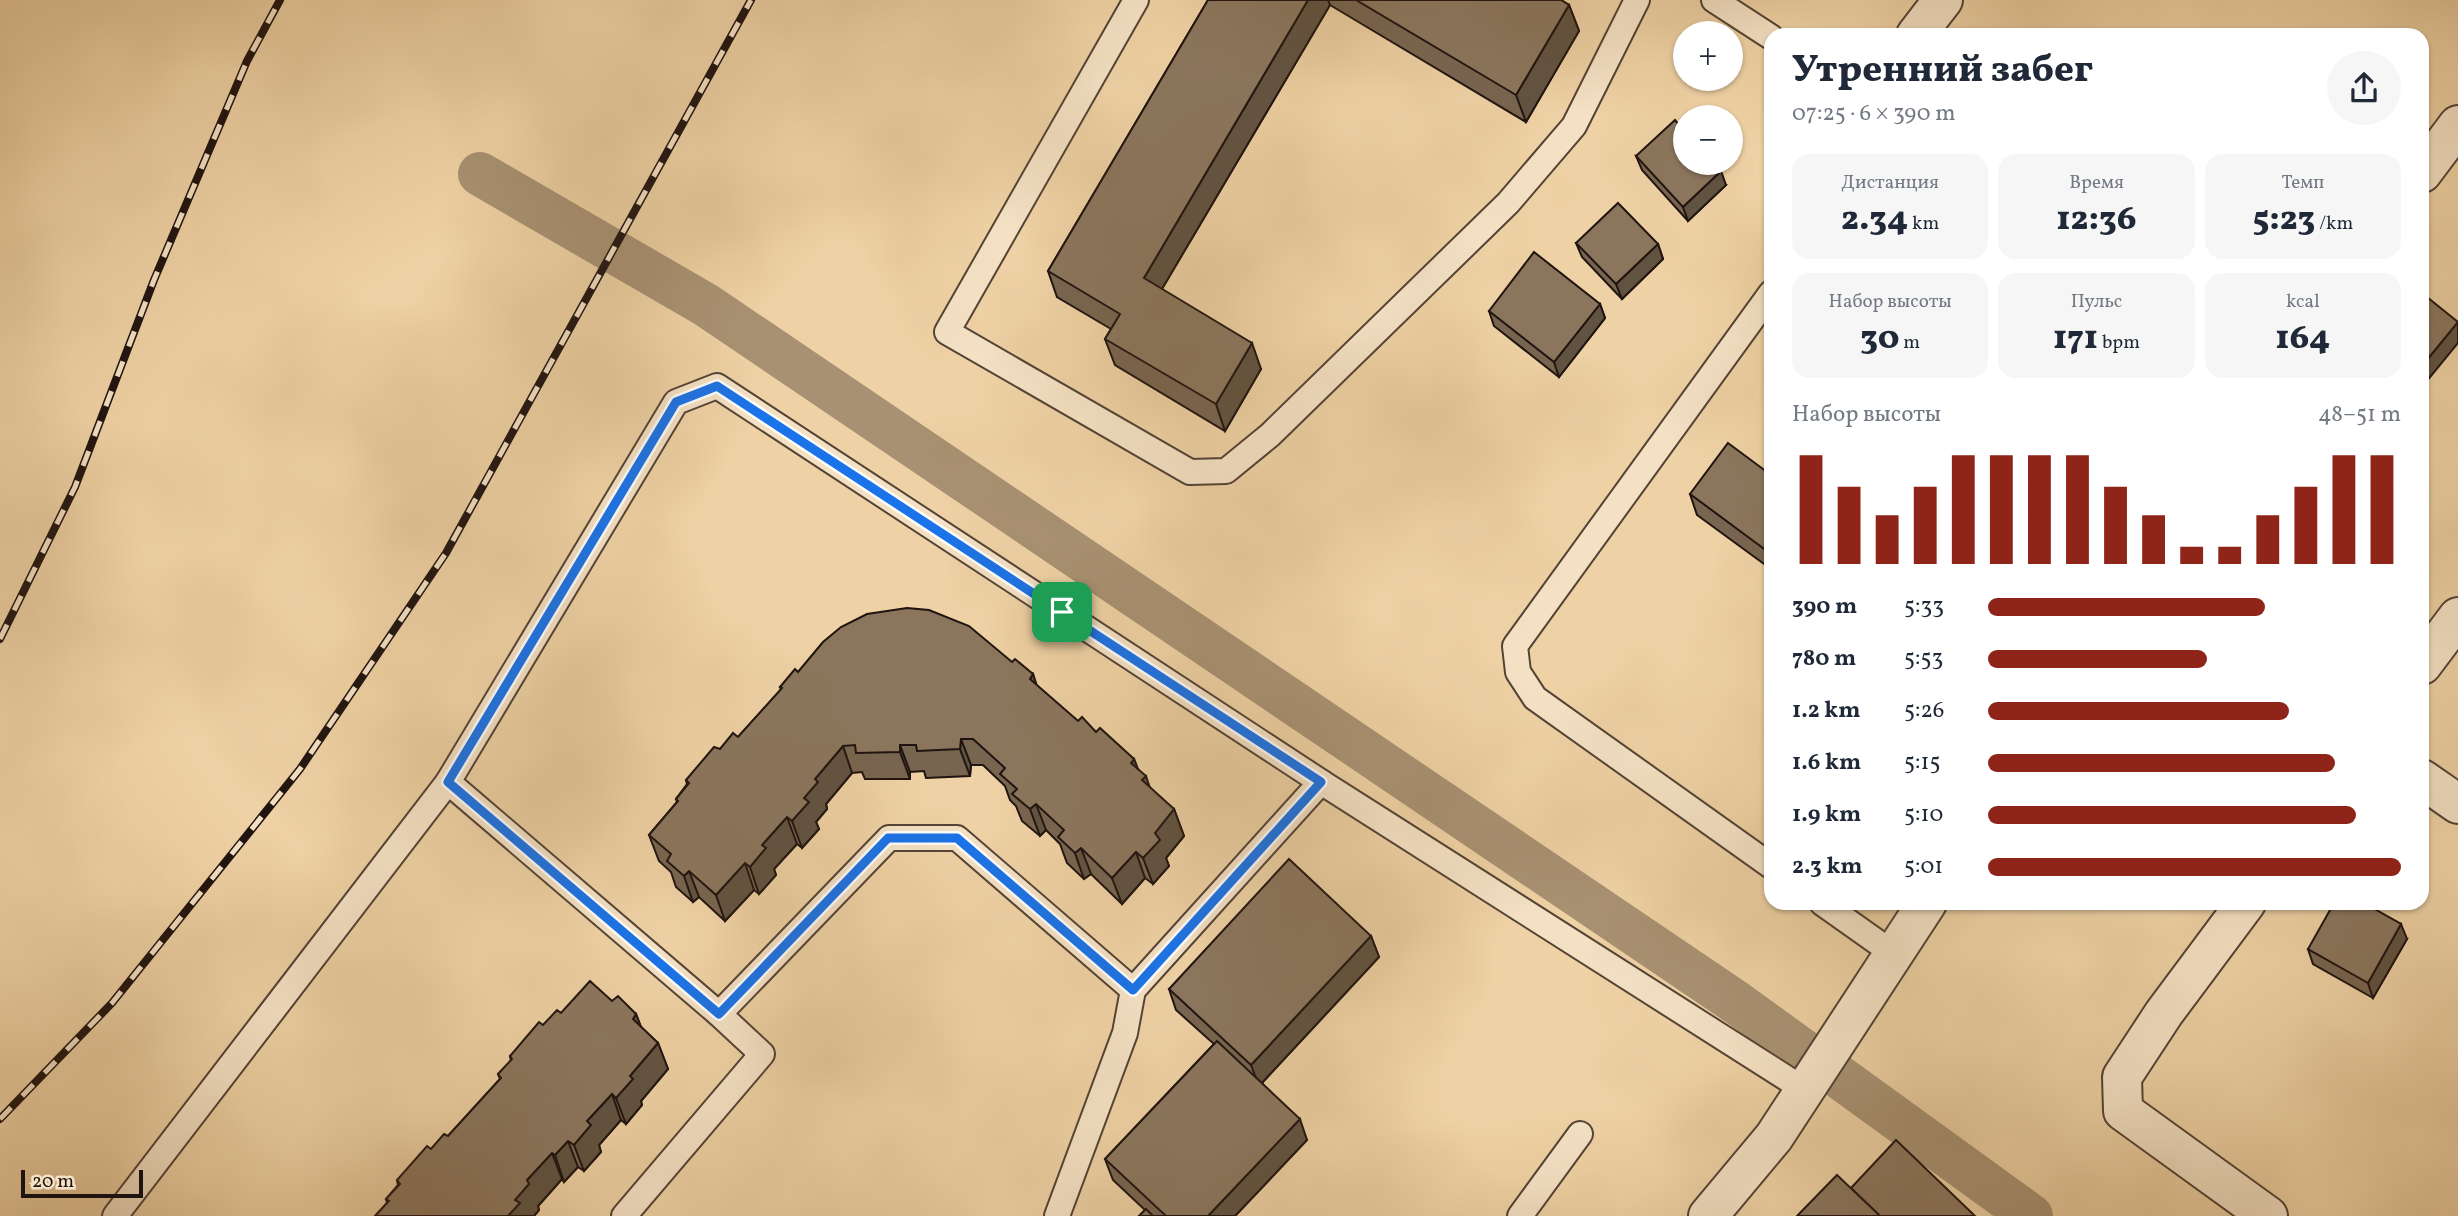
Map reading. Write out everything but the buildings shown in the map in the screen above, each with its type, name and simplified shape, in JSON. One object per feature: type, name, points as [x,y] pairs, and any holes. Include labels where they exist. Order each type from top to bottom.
[{"type":"street","points":[[1921,28],[1943,0]]},
{"type":"street","points":[[2429,164],[2458,125]]},
{"type":"street","points":[[2429,656],[2458,617]]},
{"type":"street","points":[[2429,784],[2458,804]]},
{"type":"street","points":[[1708,1216],[1774,1137],[1922,910]]},
{"type":"street","points":[[2241,910],[2164,1013],[2122,1077],[2123,1111],[2268,1216]]},
{"type":"lane","points":[[1136,0],[947,332],[1190,472],[1226,471],[1269,435],[1508,204],[1574,126],[1637,0]]},
{"type":"lane","points":[[1714,0],[1764,32]]},
{"type":"lane","points":[[1764,303],[1515,646],[1518,672],[1535,698],[1764,861]]},
{"type":"lane","points":[[115,1216],[448,782],[676,402],[717,386],[1321,782],[1805,1090]]},
{"type":"lane","points":[[448,782],[762,1054],[624,1216]]},
{"type":"lane","points":[[1057,1216],[1125,1033],[1133,990],[1321,782]]},
{"type":"lane","points":[[719,1014],[888,838],[957,838],[1133,990]]},
{"type":"lane","points":[[1832,910],[1894,954]]},
{"type":"lane","points":[[1520,1216],[1580,1134]]},
{"type":"waterway","points":[[480,174],[706,305],[1737,1003],[2031,1216]]},
{"type":"railway","points":[[0,639],[75,487],[154,280],[247,61],[280,0]]},
{"type":"railway","points":[[0,1119],[112,1003],[300,769],[446,553],[751,0]]},
{"type":"route","points":[[717,386],[1062,612],[1321,782],[1133,990],[957,838],[888,838],[719,1014],[448,782],[676,402],[717,386]]}]
